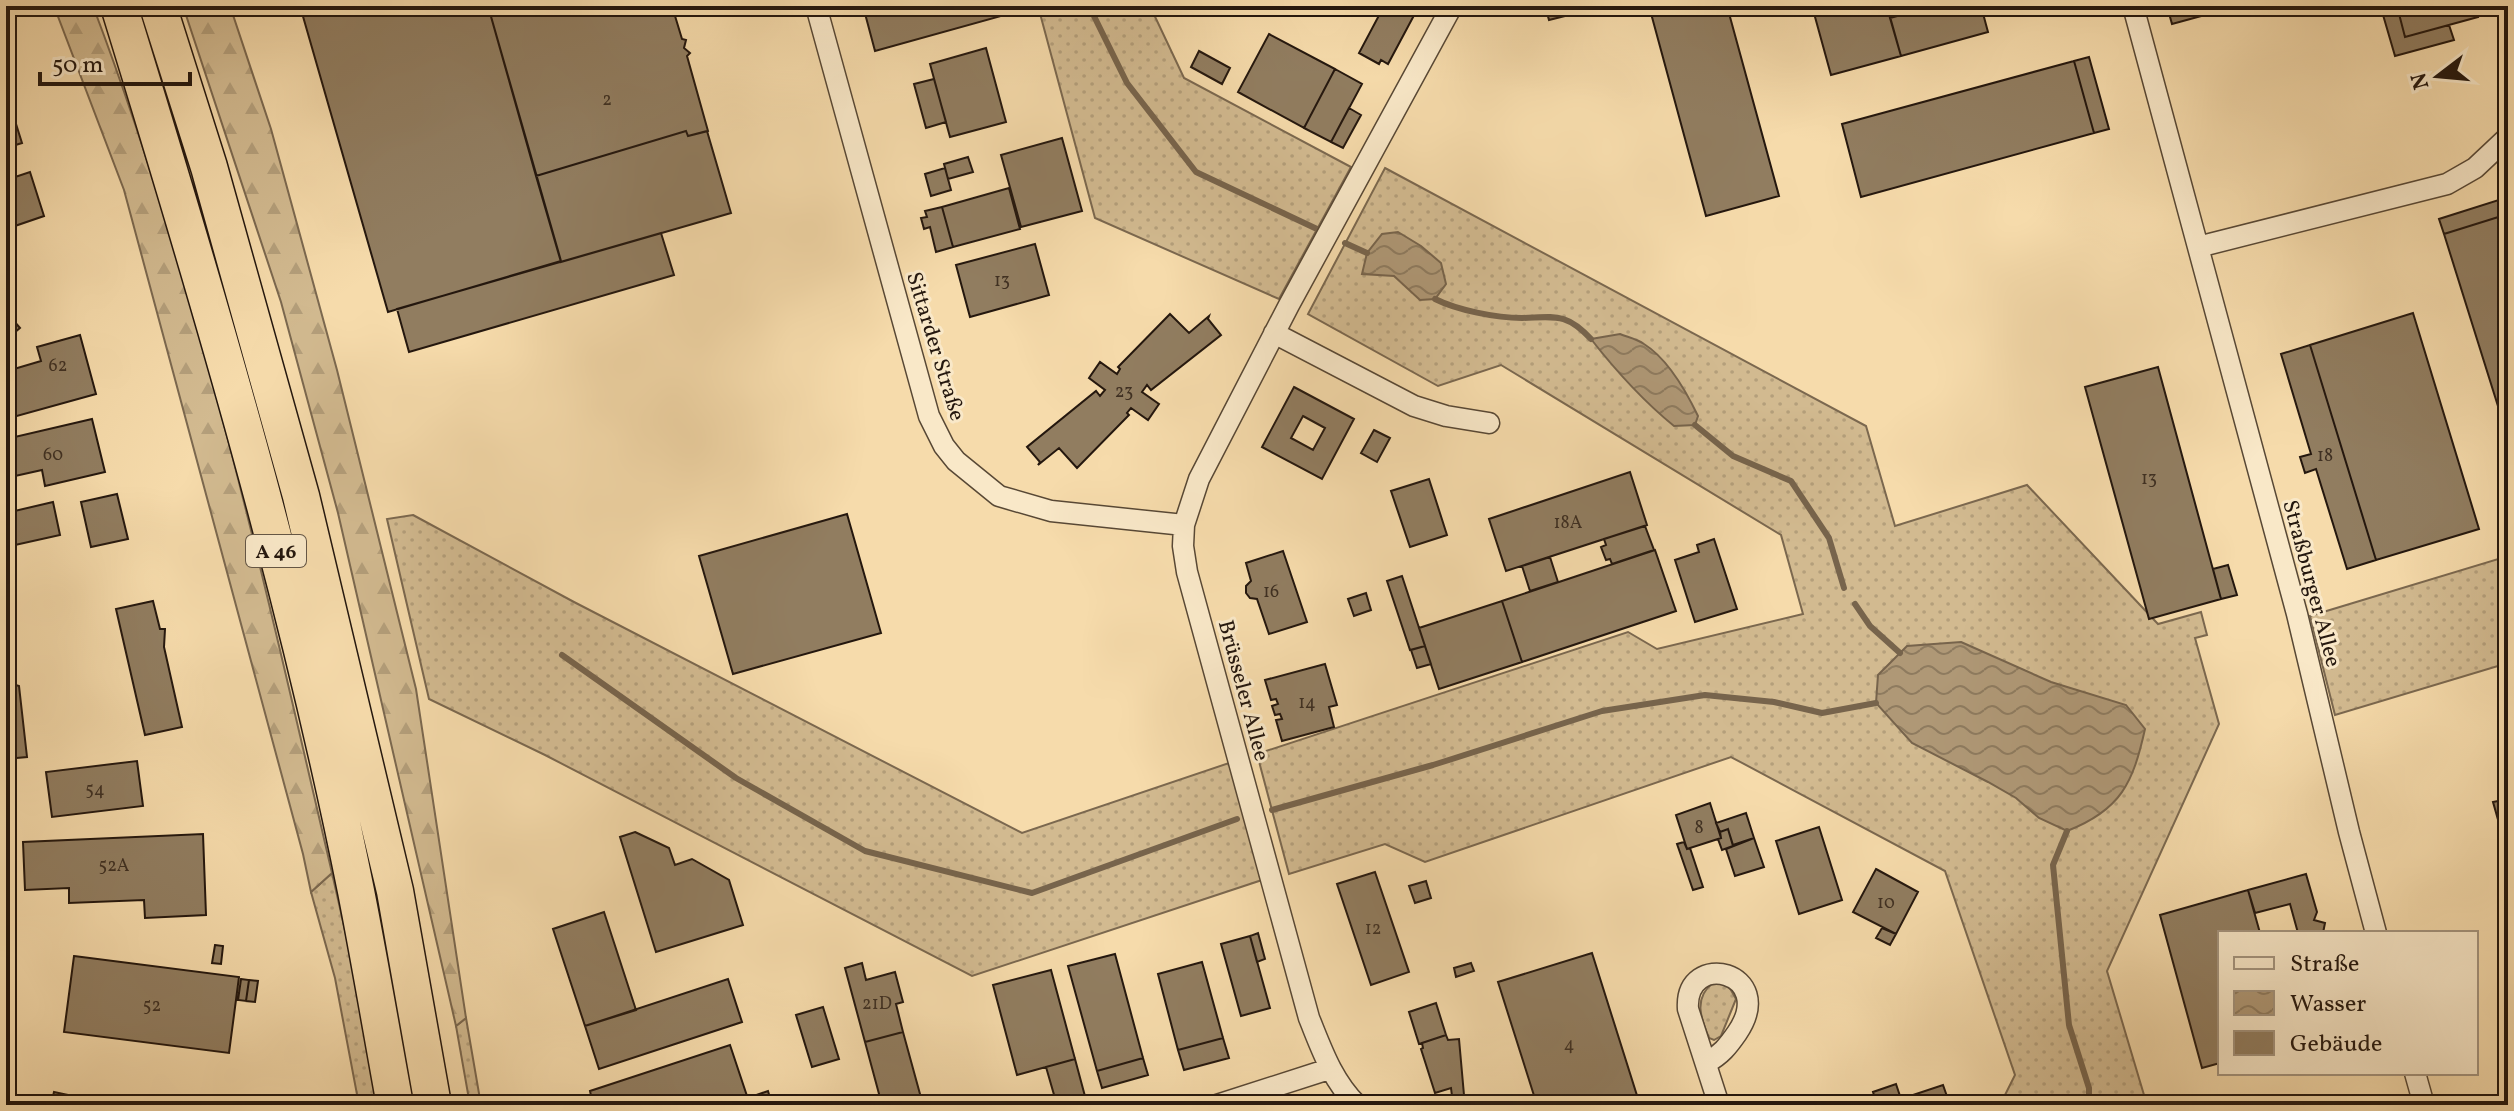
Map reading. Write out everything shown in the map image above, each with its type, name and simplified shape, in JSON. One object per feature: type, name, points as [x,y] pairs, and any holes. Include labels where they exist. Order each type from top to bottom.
[{"type":"highway","name":"A 46","points":[[119,6],[224,353],[284,582],[353,879],[395,1105]]},
{"type":"highway","name":"A 46","points":[[158,6],[218,198],[301,496],[395,891],[433,1105]]},
{"type":"street","name":"Sittarder Straße","points":[[816,6],[929,416],[944,446],[973,477],[999,496],[1051,511],[1184,525]]},
{"type":"street","name":"Brüsseler Allee","points":[[1357,1105],[1341,1089],[1329,1069],[1309,1018],[1187,572],[1184,525],[1199,479],[1274,333],[1452,6]]},
{"type":"street","name":"Straßburger Allee","points":[[2133,6],[2297,614],[2375,931]]},
{"type":"street","points":[[2198,247],[2447,184],[2475,168],[2508,137]]},
{"type":"street","points":[[1274,333],[1414,406],[1446,416],[1489,423]]},
{"type":"street","points":[[1706,1063],[1719,1105]]},
{"type":"street","points":[[1217,1105],[1329,1069]]},
{"type":"street","points":[[2416,1075],[2424,1105]]},
{"type":"green space","points":[[54,6],[93,6],[166,219],[227,435],[332,873],[311,892],[124,190]]},
{"type":"green space","points":[[183,6],[230,6],[271,129],[337,370],[416,689],[466,1018],[456,1026],[338,513],[281,302]]},
{"type":"green space","points":[[1038,6],[1150,6],[1184,78],[1351,167],[1279,299],[1095,218]]},
{"type":"green space","points":[[1385,168],[1866,426],[1895,526],[2027,485],[2158,624],[2201,612],[2207,635],[2195,638],[2219,724],[2107,971],[2147,1105],[2000,1105],[2015,1075],[1945,871],[1731,757],[1425,862],[1385,844],[1289,874],[1257,754],[1628,632],[1657,649],[1803,614],[1781,535],[1501,365],[1438,386],[1308,314]]},
{"type":"green space","points":[[413,515],[574,602],[1022,833],[1235,761],[1268,878],[972,976],[545,755],[429,699],[387,519]]},
{"type":"green space","points":[[2508,556],[2508,663],[2335,715],[2310,616]]},
{"type":"green space","points":[[332,873],[384,1105],[359,1105],[335,978],[311,892]]},
{"type":"green space","points":[[1713,983],[1727,983],[1736,999],[1721,1036],[1714,1040],[1709,1038],[1700,1009],[1703,995]]},
{"type":"green space","points":[[466,1018],[481,1105],[470,1105],[456,1026]]},
{"type":"water","points":[[1398,232],[1441,263],[1446,284],[1435,299],[1420,300],[1394,276],[1362,274],[1367,253],[1382,234]]},
{"type":"water","points":[[1620,334],[1653,350],[1668,367],[1698,416],[1695,425],[1674,426],[1630,385],[1591,339]]},
{"type":"water","points":[[1961,642],[2051,682],[2126,705],[2145,729],[2129,779],[2112,804],[2085,823],[2067,831],[2039,818],[2016,798],[1988,782],[1912,743],[1876,703],[1878,675],[1907,646]]},
{"type":"building","points":[[300,6],[488,6],[561,261],[388,312]]},
{"type":"building","points":[[488,6],[672,6],[682,39],[686,40],[684,48],[690,53],[687,56],[708,131],[688,136],[686,131],[536,176]]},
{"type":"building","points":[[863,6],[1018,6],[1019,11],[875,51]]},
{"type":"building","points":[[1384,6],[1419,6],[1388,64],[1381,60],[1379,64],[1359,53]]},
{"type":"building","points":[[1545,6],[1555,6],[1556,10],[1571,6],[1573,14],[1549,20]]},
{"type":"building","points":[[1649,6],[1727,6],[1779,196],[1706,216]]},
{"type":"building","points":[[1812,6],[1887,6],[1901,56],[1831,75]]},
{"type":"building","points":[[1887,6],[1934,6],[1890,18]]},
{"type":"building","points":[[1934,6],[1981,6],[1988,32],[1901,56],[1890,18]]},
{"type":"building","points":[[2167,6],[2238,6],[2172,24]]},
{"type":"building","points":[[2397,6],[2405,37],[2449,25],[2454,40],[2395,56],[2381,8]]},
{"type":"building","points":[[2397,6],[2475,6],[2478,17],[2405,37]]},
{"type":"building","points":[[1269,34],[1335,69],[1304,128],[1238,92]]},
{"type":"building","points":[[986,48],[1006,122],[950,137],[930,64]]},
{"type":"building","points":[[1199,51],[1230,68],[1222,84],[1191,67]]},
{"type":"building","points":[[2089,57],[2109,129],[2094,133],[2074,61]]},
{"type":"building","points":[[2074,61],[2094,133],[1861,197],[1842,124]]},
{"type":"building","points":[[1335,69],[1362,84],[1331,142],[1304,128]]},
{"type":"building","points":[[934,79],[946,122],[926,128],[914,84]]},
{"type":"building","points":[[6,92],[22,143],[6,148]]},
{"type":"building","points":[[1349,108],[1361,115],[1343,148],[1331,142]]},
{"type":"building","points":[[686,131],[688,136],[707,131],[731,213],[561,262],[536,176]]},
{"type":"building","points":[[1062,138],[1082,211],[1021,227],[1001,155]]},
{"type":"building","points":[[968,157],[973,172],[948,179],[944,164]]},
{"type":"building","points":[[945,168],[951,190],[931,196],[925,174]]},
{"type":"building","points":[[30,172],[44,216],[6,229],[6,180]]},
{"type":"building","points":[[1009,188],[1020,229],[953,247],[942,207]]},
{"type":"building","points":[[2508,197],[2508,214],[2444,234],[2439,219]]},
{"type":"building","points":[[942,207],[953,247],[936,252],[930,227],[924,229],[921,218],[927,217],[925,211]]},
{"type":"building","points":[[2508,214],[2508,438],[2444,234]]},
{"type":"building","points":[[661,233],[674,275],[409,352],[397,309]]},
{"type":"building","points":[[1035,244],[1049,295],[970,317],[956,265]]},
{"type":"building","points":[[6,312],[20,328],[6,340]]},
{"type":"building","points":[[2413,313],[2479,529],[2376,560],[2310,345]]},
{"type":"building","points":[[1170,314],[1189,333],[1209,316],[1208,319],[1221,335],[1151,390],[1147,385],[1142,392],[1159,404],[1148,420],[1131,408],[1127,413],[1129,415],[1077,468],[1059,448],[1038,465],[1040,462],[1027,447],[1096,391],[1100,396],[1105,390],[1089,378],[1100,362],[1117,374],[1118,367]]},
{"type":"building","points":[[80,335],[96,394],[6,419],[6,340],[14,369],[41,361],[37,347]]},
{"type":"building","points":[[2310,345],[2376,560],[2347,569],[2316,469],[2305,473],[2300,457],[2311,454],[2281,354]]},
{"type":"building","points":[[2158,367],[2221,599],[2149,619],[2085,387]]},
{"type":"building","points":[[1294,387],[1354,419],[1322,479],[1262,447]],"holes":[[[1303,416],[1325,428],[1313,450],[1291,438]]]},
{"type":"building","points":[[92,419],[105,472],[45,486],[42,470],[6,478],[6,439]]},
{"type":"building","points":[[1374,430],[1390,438],[1377,462],[1361,453]]},
{"type":"building","points":[[1630,472],[1647,525],[1506,571],[1489,519]]},
{"type":"building","points":[[1429,479],[1447,535],[1410,547],[1391,491]]},
{"type":"building","points":[[117,494],[128,539],[91,547],[81,502]]},
{"type":"building","points":[[53,502],[60,535],[6,547],[6,513]]},
{"type":"building","points":[[847,514],[881,633],[733,674],[699,556]]},
{"type":"building","points":[[1645,526],[1654,550],[1612,564],[1610,559],[1606,560],[1601,547],[1606,545],[1604,539]]},
{"type":"building","points":[[1714,539],[1737,609],[1695,622],[1675,560],[1699,552],[1697,545]]},
{"type":"building","points":[[1655,550],[1676,611],[1522,662],[1502,601]]},
{"type":"building","points":[[1283,551],[1307,622],[1269,634],[1257,599],[1250,598],[1246,593],[1246,586],[1251,581],[1246,563]]},
{"type":"building","points":[[1550,557],[1558,582],[1530,591],[1522,566]]},
{"type":"building","points":[[2228,565],[2237,595],[2221,599],[2213,569]]},
{"type":"building","points":[[1402,576],[1425,646],[1410,650],[1387,581]]},
{"type":"building","points":[[1366,593],[1371,610],[1354,616],[1348,599]]},
{"type":"building","points":[[153,601],[160,629],[165,629],[164,647],[182,727],[145,735],[116,609]]},
{"type":"building","points":[[1502,601],[1522,662],[1439,689],[1419,628]]},
{"type":"building","points":[[1425,646],[1431,664],[1417,668],[1411,650]]},
{"type":"building","points":[[1325,664],[1337,705],[1329,707],[1334,727],[1282,741],[1276,720],[1282,719],[1280,714],[1275,715],[1272,706],[1278,704],[1276,699],[1271,700],[1265,680]]},
{"type":"building","points":[[6,682],[19,686],[27,757],[6,759]]},
{"type":"building","points":[[137,761],[143,806],[52,817],[46,772]]},
{"type":"building","points":[[2508,799],[2508,855],[2493,802]]},
{"type":"building","points":[[1710,803],[1721,838],[1687,849],[1676,815]]},
{"type":"building","points":[[1746,813],[1754,838],[1733,845],[1728,829],[1720,832],[1716,823]]},
{"type":"building","points":[[1819,827],[1842,900],[1799,914],[1776,841]]},
{"type":"building","points":[[1728,829],[1733,846],[1722,850],[1718,839],[1721,838],[1720,832]]},
{"type":"building","points":[[635,832],[669,848],[675,865],[692,859],[729,880],[743,925],[656,952],[620,837]]},
{"type":"building","points":[[203,834],[206,915],[145,918],[144,900],[69,903],[69,888],[25,890],[23,842]]},
{"type":"building","points":[[1754,838],[1764,867],[1735,876],[1726,849]]},
{"type":"building","points":[[1684,842],[1687,849],[1690,848],[1703,887],[1693,890],[1677,844]]},
{"type":"building","points":[[1876,869],[1918,892],[1896,934],[1853,912]]},
{"type":"building","points":[[1375,872],[1409,972],[1371,985],[1337,884]]},
{"type":"building","points":[[2306,874],[2317,912],[2314,920],[2325,923],[2323,931],[2297,931],[2290,904],[2255,913],[2248,890]]},
{"type":"building","points":[[1426,881],[1431,898],[1415,903],[1409,886]]},
{"type":"building","points":[[2248,890],[2259,931],[2218,931],[2218,1064],[2202,1068],[2160,915]]},
{"type":"building","points":[[604,912],[636,1010],[585,1026],[553,929]]},
{"type":"building","points":[[1882,928],[1896,934],[1890,945],[1876,938]]},
{"type":"building","points":[[1258,933],[1265,959],[1257,962],[1250,936]]},
{"type":"building","points":[[1250,936],[1270,1008],[1241,1016],[1221,944]]},
{"type":"building","points":[[215,945],[223,946],[221,964],[212,963]]},
{"type":"building","points":[[1592,953],[1640,1105],[1537,1105],[1498,982]]},
{"type":"building","points":[[1115,954],[1143,1058],[1097,1071],[1068,966]]},
{"type":"building","points":[[74,956],[239,977],[229,1053],[64,1032]]},
{"type":"building","points":[[1202,962],[1223,1038],[1178,1050],[1158,974]]},
{"type":"building","points":[[862,963],[866,980],[895,972],[903,1002],[896,1004],[903,1032],[865,1042],[845,968]]},
{"type":"building","points":[[1471,963],[1474,971],[1456,977],[1454,968]]},
{"type":"building","points":[[1051,970],[1075,1059],[1017,1075],[993,985]]},
{"type":"building","points":[[241,979],[249,980],[246,1001],[238,1000]]},
{"type":"building","points":[[728,979],[742,1022],[599,1069],[585,1026]]},
{"type":"building","points":[[249,980],[258,981],[255,1002],[246,1001]]},
{"type":"building","points":[[1436,1003],[1446,1035],[1419,1044],[1409,1012]]},
{"type":"building","points":[[823,1007],[839,1059],[812,1067],[796,1015]]},
{"type":"building","points":[[903,1032],[923,1105],[882,1105],[865,1042]]},
{"type":"building","points":[[1446,1035],[1448,1040],[1459,1039],[1464,1095],[1452,1096],[1451,1088],[1435,1093],[1421,1049],[1422,1043]]},
{"type":"building","points":[[1223,1038],[1229,1058],[1184,1070],[1178,1050]]},
{"type":"building","points":[[730,1045],[750,1105],[593,1105],[590,1091]]},
{"type":"building","points":[[1143,1058],[1148,1075],[1102,1088],[1097,1071]]},
{"type":"building","points":[[1075,1059],[1086,1100],[1057,1105],[1046,1067]]},
{"type":"building","points":[[1896,1084],[1901,1099],[1943,1085],[1950,1105],[1877,1105],[1873,1092]]},
{"type":"building","points":[[768,1091],[772,1105],[750,1105],[748,1098]]},
{"type":"building","points":[[54,1092],[115,1105],[51,1105]]},
{"type":"waterway","points":[[1089,6],[1127,83],[1196,172],[1317,229]]},
{"type":"waterway","points":[[1345,243],[1367,253]]},
{"type":"waterway","points":[[1435,299],[1489,315],[1560,318],[1574,324],[1591,339]]},
{"type":"waterway","points":[[1695,425],[1733,456],[1791,481],[1829,538],[1844,588]]},
{"type":"waterway","points":[[1855,604],[1870,626],[1900,653]]},
{"type":"waterway","points":[[562,655],[736,778],[865,851],[1032,893],[1237,819]]},
{"type":"waterway","points":[[1272,810],[1433,765],[1602,711],[1705,695],[1774,702],[1822,713],[1876,703]]},
{"type":"waterway","points":[[2067,831],[2053,865],[2069,1025],[2089,1088],[2089,1105]]}]
